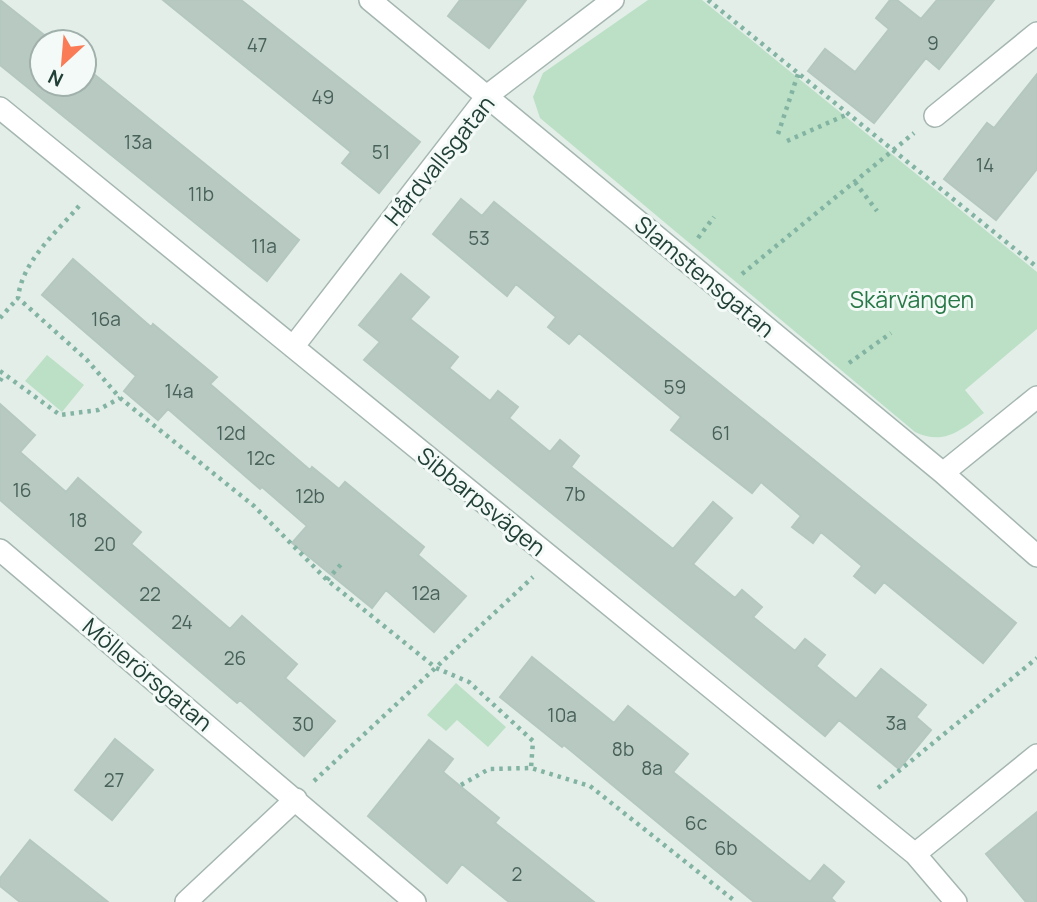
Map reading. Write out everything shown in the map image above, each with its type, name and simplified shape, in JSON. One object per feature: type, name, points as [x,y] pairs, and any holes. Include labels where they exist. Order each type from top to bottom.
[{"type":"street","name":"Slamstensgatan","points":[[370,0],[828,377],[1037,556]]},
{"type":"street","name":"Hårdvallsgatan","points":[[293,347],[488,95],[613,0]]},
{"type":"street","points":[[935,116],[1037,33]]},
{"type":"street","name":"Sibbarpsvägen","points":[[0,108],[915,855],[956,902]]},
{"type":"street","points":[[943,473],[1037,397]]},
{"type":"street","name":"Möllerörsgatan","points":[[0,550],[415,902]]},
{"type":"street","points":[[915,855],[1037,755]]},
{"type":"street","points":[[186,902],[296,799]]},
{"type":"path","points":[[708,0],[1037,267]]},
{"type":"path","points":[[778,134],[798,74]]},
{"type":"path","points":[[787,141],[848,114]]},
{"type":"path","points":[[722,290],[935,116]]},
{"type":"path","points":[[855,182],[877,211]]},
{"type":"path","points":[[0,318],[18,298],[20,284],[32,261],[96,186]]},
{"type":"path","points":[[18,298],[87,360],[120,398],[254,506],[327,580],[436,668],[469,682],[533,741],[531,768]]},
{"type":"path","points":[[828,377],[891,333]]},
{"type":"path","points":[[0,381],[2,373],[60,415],[98,410],[120,398]]},
{"type":"path","points":[[296,799],[552,558]]},
{"type":"path","points":[[327,580],[344,561]]},
{"type":"path","points":[[856,806],[1037,658]]},
{"type":"path","points":[[461,785],[489,769],[531,768],[590,786],[736,902]]},
{"type":"green space","name":"Skärvängen","points":[[648,0],[702,0],[1037,272],[1037,329],[965,390],[984,413],[960,430],[944,437],[925,436],[915,432],[540,118],[533,97],[543,73]]},
{"type":"green space","points":[[47,355],[84,385],[62,412],[25,381]]},
{"type":"green space","points":[[456,683],[506,727],[488,747],[457,720],[446,731],[427,715]]},
{"type":"building","points":[[0,0],[35,28],[28,28],[28,88],[0,65]]},
{"type":"building","points":[[163,0],[241,0],[420,142],[379,193],[342,163],[351,152]]},
{"type":"building","points":[[460,0],[526,0],[489,48],[448,16]]},
{"type":"building","points":[[890,0],[897,0],[921,19],[937,0],[994,0],[939,69],[926,58],[874,123],[808,71],[825,49],[855,72],[889,29],[876,18]]},
{"type":"building","points":[[1037,74],[1037,169],[996,220],[944,179],[987,123],[994,128]]},
{"type":"building","points":[[98,77],[299,240],[267,281],[41,98],[98,98]]},
{"type":"building","points":[[461,199],[482,216],[494,202],[1016,623],[983,663],[884,582],[875,593],[854,576],[862,566],[821,532],[813,543],[792,527],[801,516],[761,482],[752,493],[671,430],[681,417],[579,333],[569,344],[548,327],[556,317],[516,284],[507,296],[433,234]]},
{"type":"building","points":[[73,259],[151,327],[153,324],[217,377],[210,384],[310,470],[312,467],[339,489],[345,482],[424,547],[418,555],[466,596],[434,632],[386,590],[372,608],[292,543],[307,526],[168,409],[158,420],[124,391],[136,376],[42,295]]},
{"type":"building","points":[[401,274],[429,297],[410,319],[458,357],[449,368],[490,401],[498,391],[518,407],[509,418],[550,452],[560,440],[579,456],[571,467],[673,549],[713,502],[732,518],[693,564],[735,598],[742,590],[762,607],[753,617],[795,651],[805,639],[825,655],[816,666],[856,699],[881,669],[926,705],[916,717],[931,730],[899,769],[839,720],[825,736],[364,360],[380,342],[359,325]]},
{"type":"building","points":[[0,404],[35,435],[20,452],[66,492],[78,478],[141,532],[131,544],[230,629],[242,616],[297,664],[285,678],[335,721],[304,756],[240,700],[237,703],[0,500]]},
{"type":"building","points":[[532,657],[614,723],[628,706],[688,754],[673,772],[810,882],[824,865],[844,882],[831,898],[835,902],[754,902],[564,745],[562,747],[500,697]]},
{"type":"building","points":[[115,739],[153,770],[112,820],[75,790]]},
{"type":"building","points":[[429,740],[453,759],[443,772],[499,818],[495,823],[594,902],[509,902],[462,864],[447,883],[368,816]]},
{"type":"building","points":[[1037,812],[1037,902],[1026,902],[986,854]]},
{"type":"building","points":[[30,840],[108,902],[20,902],[0,886],[0,878]]}]
